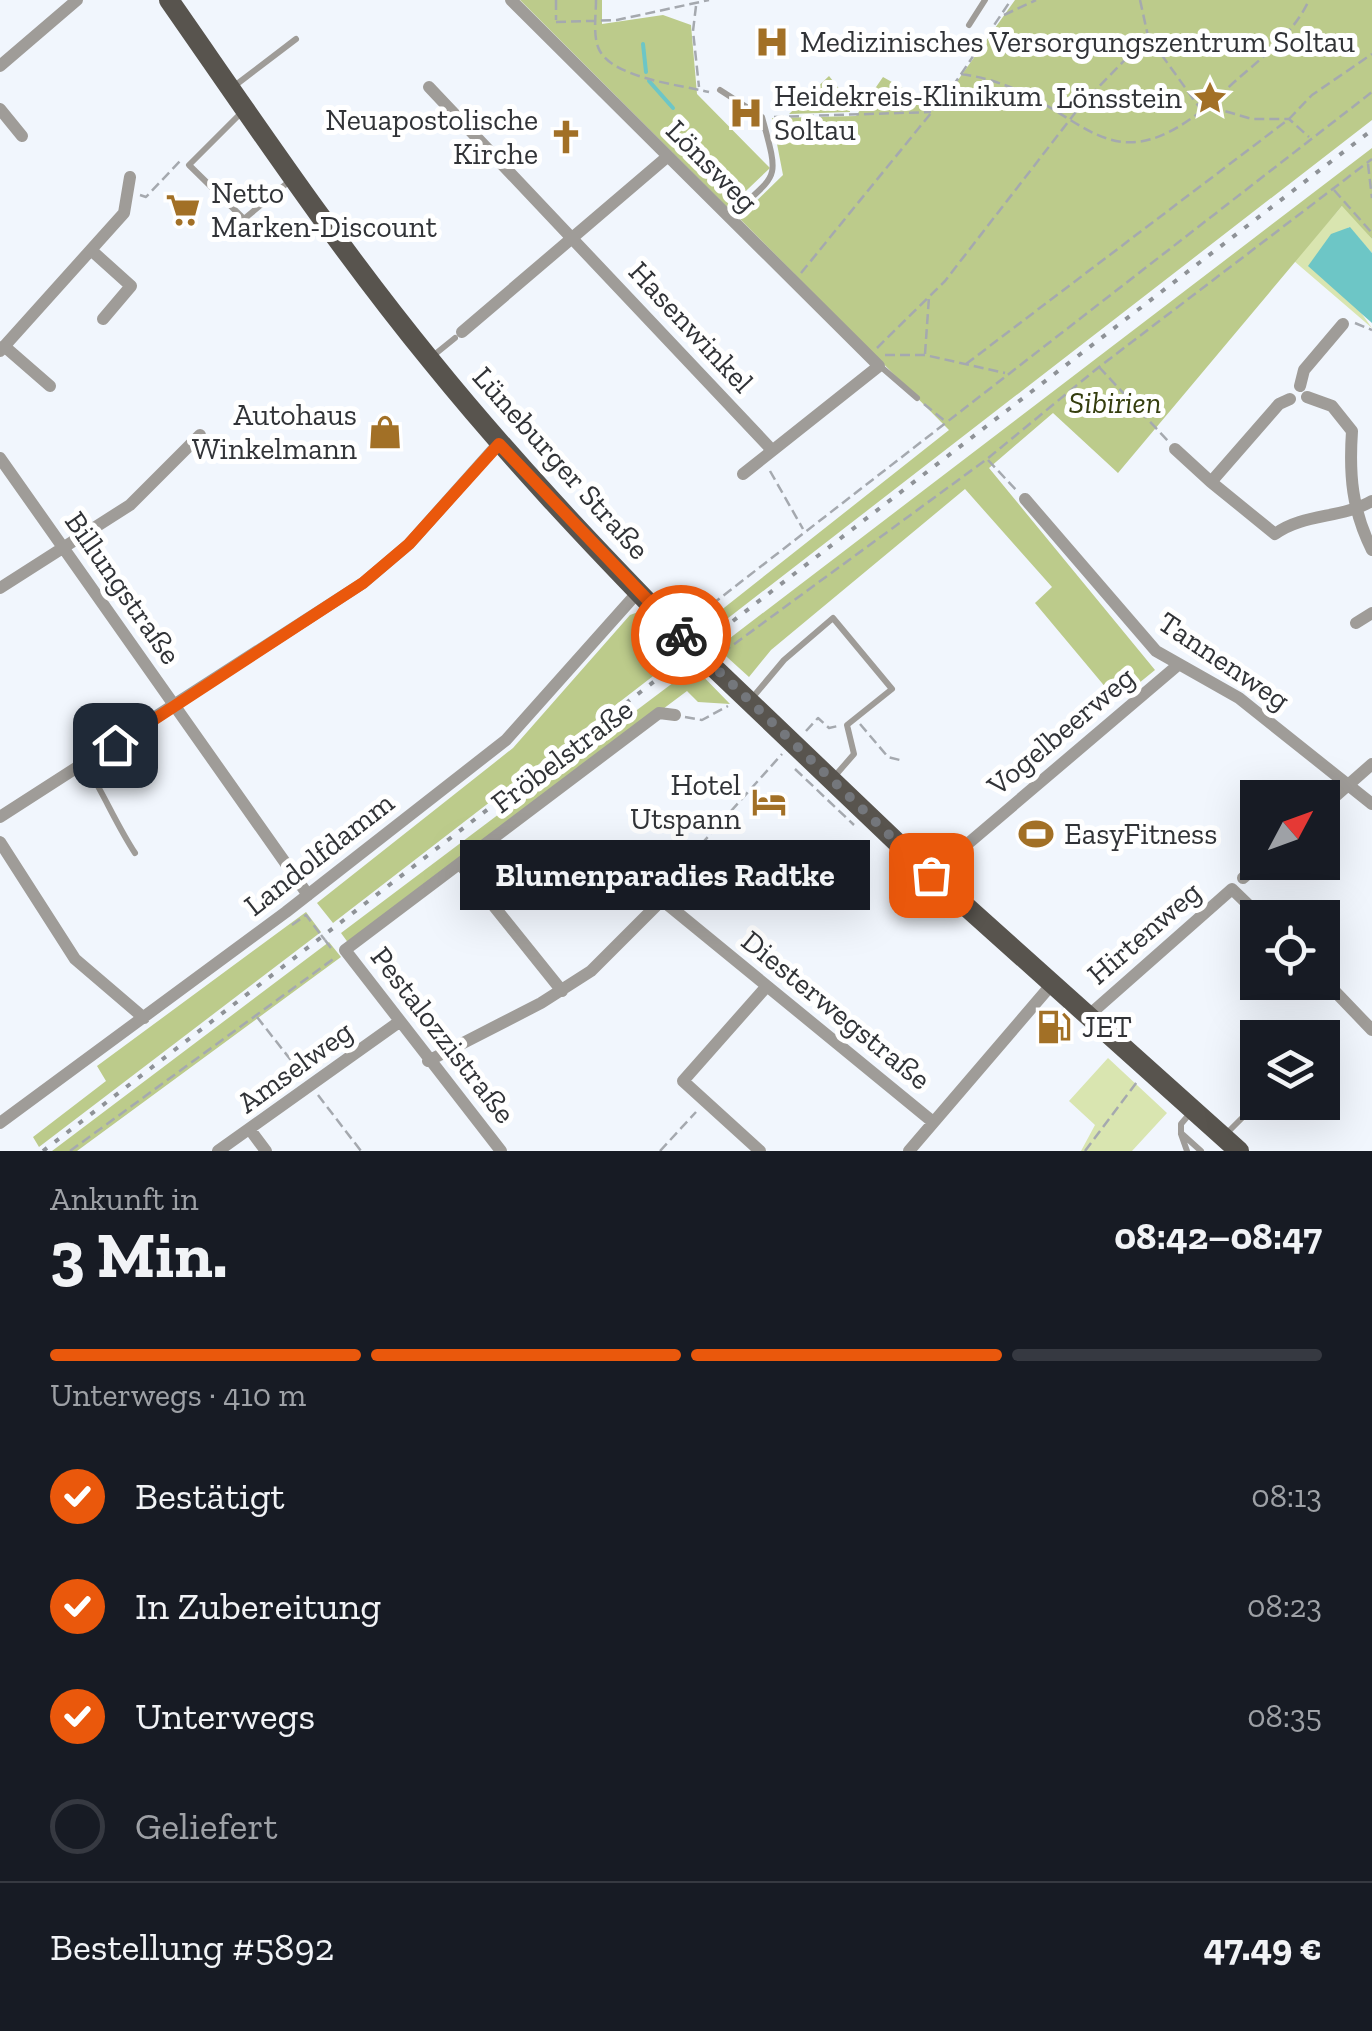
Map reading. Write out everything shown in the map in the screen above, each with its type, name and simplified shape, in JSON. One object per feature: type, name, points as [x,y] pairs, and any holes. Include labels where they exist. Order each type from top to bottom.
[{"type":"main road","name":"Lüneburger Straße","points":[[169,0],[293,178],[429,359],[499,444],[638,592],[682,628],[741,702],[1232,1144]]},
{"type":"street","points":[[0,66],[77,0]]},
{"type":"street","name":"Lönsweg","points":[[511,0],[874,361]]},
{"type":"street","name":"Hasenwinkel","points":[[429,87],[574,239],[767,452]]},
{"type":"street","points":[[0,109],[22,136]]},
{"type":"street","points":[[458,335],[668,157]]},
{"type":"street","points":[[50,386],[2,349],[124,213],[129,184]]},
{"type":"street","points":[[91,250],[131,286],[103,318]]},
{"type":"street","points":[[1211,482],[1278,404],[1290,399],[1300,404],[1304,370],[1343,324]]},
{"type":"street","points":[[742,474],[874,361]]},
{"type":"street","points":[[1304,392],[1332,406],[1352,431],[1349,473],[1355,510],[1372,550]]},
{"type":"street","points":[[0,588],[130,505],[200,435]]},
{"type":"street","points":[[0,817],[363,583],[409,544],[499,444]]},
{"type":"street","points":[[1176,449],[1275,534],[1290,523],[1355,510],[1372,501]]},
{"type":"street","name":"Billungstraße","points":[[0,458],[5,476],[65,549],[308,896]]},
{"type":"street","name":"Tannenweg","points":[[1024,499],[1142,638],[1178,665],[1239,698],[1351,783],[1372,804]]},
{"type":"street","name":"Landolfdamm","points":[[0,1123],[308,896],[506,740],[638,592]]},
{"type":"street","points":[[1356,623],[1372,613]]},
{"type":"street","name":"Vogelbeerweg","points":[[931,875],[1178,665]]},
{"type":"street","name":"Fröbelstraße","points":[[340,951],[660,713],[674,715]]},
{"type":"street","points":[[1340,792],[1372,764]]},
{"type":"street","points":[[0,842],[75,958],[144,1018]]},
{"type":"street","points":[[460,864],[562,991]]},
{"type":"street","name":"Hirtenweg","points":[[1088,1016],[1242,880]]},
{"type":"street","points":[[1238,884],[1249,900]]},
{"type":"street","points":[[428,1061],[562,991],[618,947],[662,900]]},
{"type":"street","name":"Diesterwegstraße","points":[[662,900],[933,1122]]},
{"type":"street","name":"Pestalozzistraße","points":[[340,951],[501,1151]]},
{"type":"street","points":[[909,1151],[1052,984]]},
{"type":"street","points":[[760,1151],[684,1082],[766,986]]},
{"type":"street","points":[[1340,997],[1372,1030]]},
{"type":"street","name":"Amselweg","points":[[218,1151],[400,1022]]},
{"type":"street","points":[[251,1131],[266,1151]]},
{"type":"lane","points":[[969,26],[985,0]]},
{"type":"lane","points":[[231,88],[296,39]]},
{"type":"lane","points":[[720,90],[762,117],[775,173],[730,218]]},
{"type":"lane","points":[[246,110],[190,165],[244,218],[293,178]]},
{"type":"lane","points":[[429,359],[458,335]]},
{"type":"lane","points":[[874,361],[917,398]]},
{"type":"lane","points":[[741,702],[833,618],[892,689],[847,724],[854,754],[830,782]]},
{"type":"lane","points":[[85,764],[116,813],[118,826],[134,853]]},
{"type":"lane","points":[[662,900],[675,877]]},
{"type":"lane","points":[[1184,1149],[1181,1124],[1193,1110]]},
{"type":"lane","points":[[1232,1144],[1247,1120]]},
{"type":"lane","points":[[1181,1133],[1202,1151]]},
{"type":"path","points":[[556,0],[556,15]]},
{"type":"path","points":[[596,0],[597,46],[616,68],[720,90]]},
{"type":"path","points":[[556,22],[596,21],[709,0]]},
{"type":"path","points":[[1002,16],[1036,0]]},
{"type":"path","points":[[1140,0],[1148,36],[1203,112]]},
{"type":"path","points":[[961,74],[993,79],[1094,136],[1116,142],[1156,142],[1203,112],[1300,20],[1308,0]]},
{"type":"path","points":[[794,282],[961,74],[1010,1],[1023,9]]},
{"type":"path","points":[[696,4],[692,31],[699,88]]},
{"type":"path","points":[[874,361],[1082,104],[1148,36]]},
{"type":"path","points":[[966,364],[1289,118],[1312,95],[1372,54]]},
{"type":"path","points":[[804,530],[1372,92]]},
{"type":"path","points":[[1209,106],[1252,118],[1289,118],[1310,139]]},
{"type":"path","points":[[762,117],[931,112]]},
{"type":"path","points":[[129,184],[146,197],[183,159],[190,165]]},
{"type":"path","points":[[710,664],[987,459],[1099,366],[1370,161]]},
{"type":"path","points":[[1370,161],[1372,198]]},
{"type":"path","points":[[1333,189],[1372,233]]},
{"type":"path","points":[[924,355],[929,296]]},
{"type":"path","points":[[1343,324],[1372,330]]},
{"type":"path","points":[[874,361],[924,355],[1009,374]]},
{"type":"path","points":[[1099,366],[1176,449]]},
{"type":"path","points":[[917,398],[946,422]]},
{"type":"path","points":[[682,628],[803,537],[804,530],[767,452]]},
{"type":"path","points":[[987,459],[1024,499]]},
{"type":"path","points":[[720,707],[723,700]]},
{"type":"path","name":"Fröbelstraße","points":[[674,715],[702,720],[720,707],[741,702]]},
{"type":"path","points":[[805,732],[818,718],[829,728],[839,726]]},
{"type":"path","points":[[858,722],[888,757],[904,760]]},
{"type":"path","points":[[675,877],[684,860],[782,754]]},
{"type":"path","points":[[292,925],[306,914],[340,951]]},
{"type":"path","points":[[70,1151],[324,966]]},
{"type":"path","points":[[1084,1151],[1148,1070]]},
{"type":"path","points":[[660,1151],[704,1103]]},
{"type":"green space","points":[[520,0],[602,0],[602,24],[663,15],[691,25],[697,94],[770,168],[728,208]]},
{"type":"green space","name":"Sibirien","points":[[1015,0],[1372,0],[1372,120],[705,636],[696,630],[949,430],[739,218],[783,175],[772,118],[856,116],[883,77],[938,108]]},
{"type":"green space","points":[[829,76],[849,101],[850,112],[789,114]]},
{"type":"green space","points":[[1372,148],[1372,239],[1342,206],[1118,473],[1053,413],[989,468],[1155,670],[1117,701],[1035,603],[1052,587],[965,489],[771,650],[749,677],[717,648]]},
{"type":"green space","points":[[1343,205],[1372,239],[1372,253],[1349,227],[1309,266],[1354,303],[1372,328],[1294,261]]},
{"type":"green space","points":[[641,611],[683,653],[333,923],[317,903],[513,748],[630,615]]},
{"type":"green space","points":[[694,667],[730,704],[698,702],[687,691],[349,944],[341,933]]},
{"type":"green space","points":[[306,912],[321,932],[39,1147],[33,1137],[106,1081],[97,1066]]},
{"type":"green space","points":[[329,942],[341,957],[77,1151],[52,1151]]},
{"type":"green space","points":[[1108,1058],[1167,1113],[1132,1151],[1081,1151],[1095,1125],[1069,1101]]},
{"type":"water","points":[[1350,227],[1372,253],[1372,323],[1308,266],[1331,234]]},
{"type":"waterway","points":[[643,44],[646,72]]},
{"type":"waterway","points":[[649,81],[673,108]]},
{"type":"railway","points":[[43,1151],[1372,130]]},
{"type":"way so far","points":[[681,635],[931,875]]},
{"type":"place","name":"Medizinisches Versorgungszentrum Soltau","points":[[772,42]]},
{"type":"place","name":"Lönsstein","points":[[1210,98]]},
{"type":"place","name":"Heidekreis-Klinikum Soltau","points":[[746,113]]},
{"type":"place","name":"Neuapostolische Kirche","points":[[566,137]]},
{"type":"place","name":"Netto Marken-Discount","points":[[183,210]]},
{"type":"place","name":"Autohaus Winkelmann","points":[[385,432]]},
{"type":"place","name":"Hotel Utspann","points":[[769,802]]},
{"type":"place","name":"EasyFitness","points":[[1036,834]]},
{"type":"place","name":"Blumenparadies Radtke","points":[[931,875]]},
{"type":"place","name":"JET","points":[[1054,1027]]},
{"type":"route","points":[[115,745],[363,583],[409,544],[499,444],[681,635]]}]
